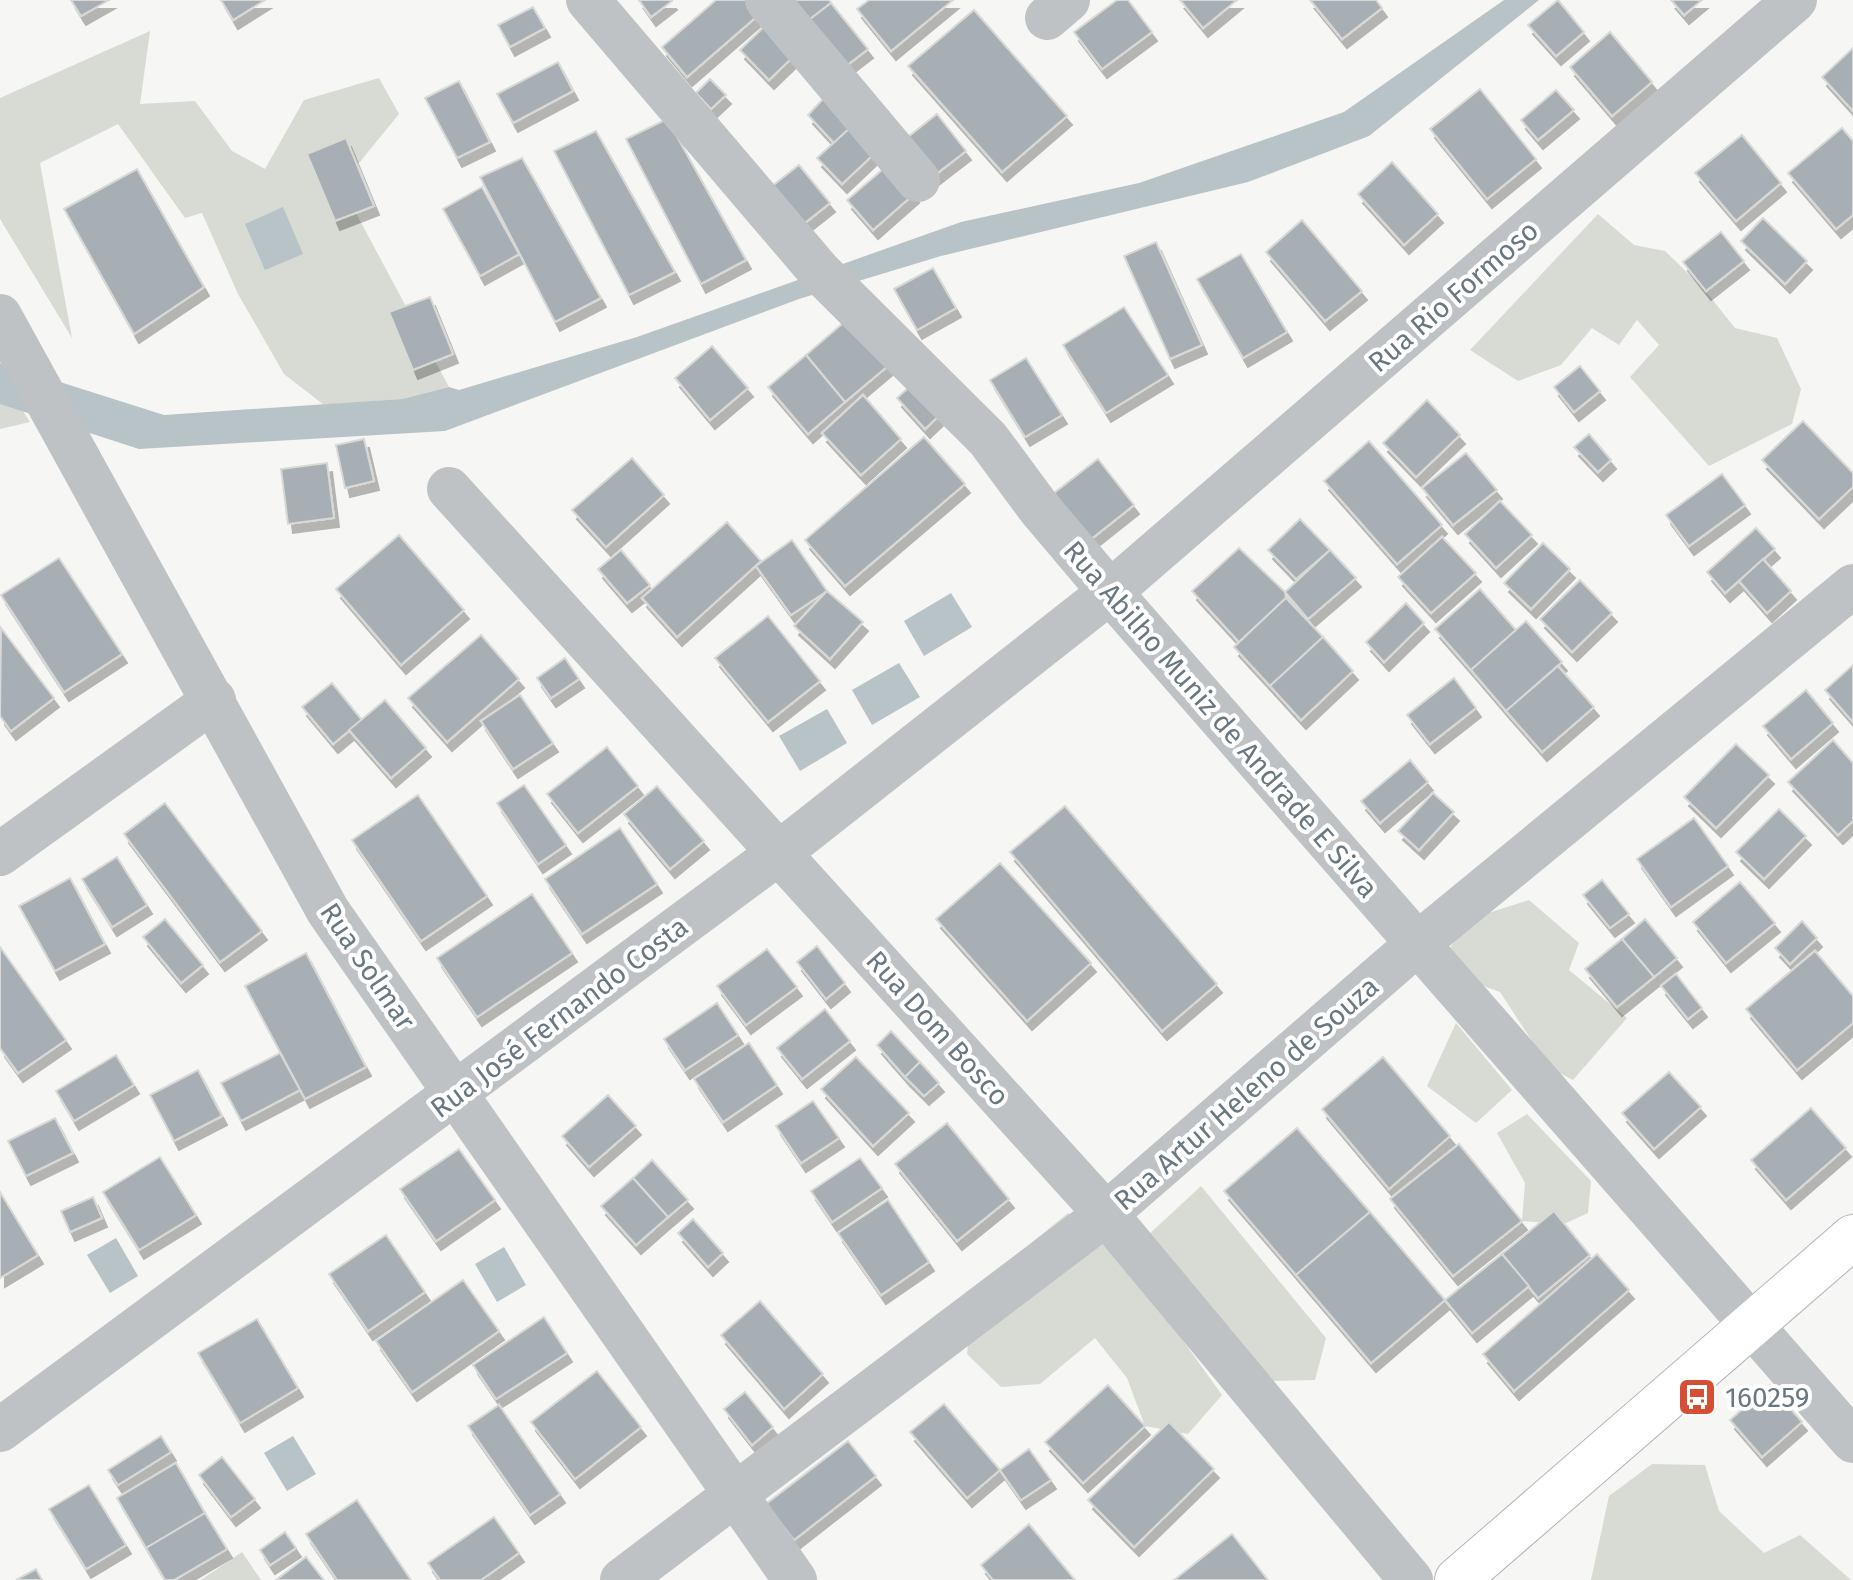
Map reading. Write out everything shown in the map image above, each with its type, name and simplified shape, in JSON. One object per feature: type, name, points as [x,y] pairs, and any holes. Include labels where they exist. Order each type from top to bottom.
[{"type":"main road","points":[[1457,1580],[1853,1237]]},
{"type":"street","name":"Rua Abilho Muniz de Andrade E Silva","points":[[588,0],[819,271],[988,439],[1039,508],[1110,592],[1416,945],[1755,1325],[1853,1441]]},
{"type":"street","points":[[767,0],[918,180]]},
{"type":"street","name":"Rua Rio Formoso","points":[[1110,592],[1795,0]]},
{"type":"street","name":"Rua Solmar","points":[[0,316],[328,911],[795,1580]]},
{"type":"street","name":"Rua Dom Bosco","points":[[449,489],[1106,1214],[1411,1580]]},
{"type":"street","name":"Rua Artur Heleno de Souza","points":[[622,1580],[1106,1214],[1416,945],[1853,586]]},
{"type":"street","name":"Rua José Fernando Costa","points":[[0,1430],[780,852],[1110,592]]},
{"type":"street","points":[[0,854],[214,700]]},
{"type":"shaded area","points":[[1504,0],[1539,0],[1369,136],[1248,182],[941,256],[799,299],[445,431],[139,449],[0,404],[0,363],[164,415],[402,399],[449,387],[459,390],[637,337],[961,222],[1139,183],[1344,112]]},
{"type":"shaded area","points":[[150,31],[140,104],[195,101],[232,151],[265,169],[304,100],[379,78],[399,114],[341,185],[449,387],[402,399],[324,405],[284,374],[238,294],[202,213],[185,218],[118,124],[40,163],[72,338],[0,219],[0,98]]},
{"type":"shaded area","points":[[283,207],[303,254],[265,270],[245,224]]},
{"type":"shaded area","points":[[1598,214],[1634,245],[1665,251],[1704,289],[1735,328],[1777,338],[1801,389],[1792,424],[1709,466],[1630,377],[1659,345],[1637,320],[1619,345],[1592,328],[1561,365],[1518,381],[1470,350]]},
{"type":"shaded area","points":[[0,375],[30,422],[0,429]]},
{"type":"shaded area","points":[[951,593],[972,627],[924,656],[904,621]]},
{"type":"shaded area","points":[[899,663],[920,697],[872,725],[852,690]]},
{"type":"shaded area","points":[[827,709],[847,743],[800,771],[779,736]]},
{"type":"shaded area","points":[[1529,900],[1579,943],[1569,970],[1627,1018],[1573,1080],[1527,1056],[1532,1041],[1500,992],[1462,978],[1450,948],[1469,919]]},
{"type":"shaded area","points":[[1456,1023],[1512,1090],[1476,1123],[1427,1086]]},
{"type":"shaded area","points":[[1527,1114],[1591,1181],[1588,1213],[1564,1224],[1522,1221],[1525,1183],[1497,1133]]},
{"type":"shaded area","points":[[1201,1186],[1326,1338],[1315,1380],[1270,1381],[1146,1237]]},
{"type":"shaded area","points":[[1068,1213],[1135,1274],[1222,1395],[1188,1434],[1145,1426],[1127,1378],[1095,1338],[1040,1384],[1001,1387],[967,1354],[974,1290]]},
{"type":"shaded area","points":[[116,1238],[138,1276],[110,1293],[87,1255]]},
{"type":"shaded area","points":[[504,1247],[526,1285],[497,1302],[475,1264]]},
{"type":"shaded area","points":[[293,1436],[316,1474],[287,1491],[264,1453]]},
{"type":"shaded area","points":[[1652,1464],[1705,1465],[1719,1511],[1764,1553],[1800,1535],[1851,1580],[1591,1580],[1609,1496]]},
{"type":"shaded area","points":[[242,1552],[261,1580],[201,1580]]},
{"type":"building","points":[[71,0],[109,0],[81,16]]},
{"type":"building","points":[[221,0],[265,0],[233,20]]},
{"type":"building","points":[[639,0],[671,0],[672,1],[651,17]]},
{"type":"building","points":[[716,0],[754,0],[763,11],[687,77],[662,47]]},
{"type":"building","points":[[793,0],[829,0],[831,3],[809,20]]},
{"type":"building","points":[[869,0],[953,0],[891,51],[857,9]]},
{"type":"building","points":[[1117,0],[1128,0],[1152,32],[1102,69],[1074,32]]},
{"type":"building","points":[[1180,0],[1237,0],[1203,28]]},
{"type":"building","points":[[1310,0],[1376,0],[1382,8],[1342,39]]},
{"type":"building","points":[[1558,0],[1584,32],[1556,56],[1528,25]]},
{"type":"building","points":[[1671,0],[1702,0],[1684,15]]},
{"type":"building","points":[[831,3],[868,49],[846,66],[809,20]]},
{"type":"building","points":[[533,7],[545,28],[510,47],[498,25]]},
{"type":"building","points":[[974,10],[1067,116],[1002,172],[908,66]]},
{"type":"building","points":[[767,24],[796,54],[769,80],[740,50]]},
{"type":"building","points":[[1610,32],[1652,82],[1612,116],[1570,67]]},
{"type":"building","points":[[1853,48],[1853,111],[1822,77]]},
{"type":"building","points":[[558,62],[573,91],[513,123],[497,94]]},
{"type":"building","points":[[710,79],[726,95],[711,109],[696,93]]},
{"type":"building","points":[[459,81],[490,142],[457,158],[425,98]]},
{"type":"building","points":[[1480,89],[1536,159],[1487,199],[1430,129]]},
{"type":"building","points":[[1556,90],[1574,110],[1538,140],[1521,120]]},
{"type":"building","points":[[824,98],[851,127],[834,143],[808,115]]},
{"type":"building","points":[[937,114],[966,151],[931,178],[903,141]]},
{"type":"building","points":[[667,119],[746,260],[701,284],[626,139]]},
{"type":"building","points":[[851,127],[874,154],[842,184],[817,158]]},
{"type":"building","points":[[1842,128],[1853,141],[1853,215],[1836,229],[1788,173]]},
{"type":"building","points":[[596,131],[675,272],[629,295],[554,151]]},
{"type":"building","points":[[1742,135],[1781,183],[1736,221],[1695,173]]},
{"type":"building","points":[[346,138],[374,206],[335,221],[307,154]]},
{"type":"building","points":[[522,158],[601,298],[555,322],[480,177]]},
{"type":"building","points":[[1392,162],[1438,214],[1404,245],[1358,194]]},
{"type":"building","points":[[799,165],[830,203],[801,226],[771,187]]},
{"type":"building","points":[[888,165],[914,194],[873,230],[847,200]]},
{"type":"building","points":[[137,169],[204,287],[134,334],[64,209]]},
{"type":"building","points":[[482,187],[519,254],[480,276],[443,209]]},
{"type":"building","points":[[1763,218],[1807,261],[1785,284],[1741,241]]},
{"type":"building","points":[[1302,220],[1362,291],[1325,321],[1266,252]]},
{"type":"building","points":[[1721,232],[1744,261],[1706,291],[1683,262]]},
{"type":"building","points":[[1156,242],[1202,345],[1170,359],[1124,256]]},
{"type":"building","points":[[1241,254],[1287,332],[1243,358],[1197,279]]},
{"type":"building","points":[[933,268],[956,308],[917,330],[894,289]]},
{"type":"building","points":[[430,297],[453,354],[413,370],[389,312]]},
{"type":"building","points":[[1124,307],[1168,375],[1106,413],[1063,345]]},
{"type":"building","points":[[849,318],[889,365],[845,402],[806,355]]},
{"type":"building","points":[[712,346],[748,388],[710,420],[675,378]]},
{"type":"building","points":[[806,355],[845,402],[808,434],[768,387]]},
{"type":"building","points":[[1026,358],[1062,415],[1025,437],[990,380]]},
{"type":"building","points":[[1580,366],[1600,391],[1574,412],[1554,387]]},
{"type":"building","points":[[917,380],[945,410],[925,429],[897,398]]},
{"type":"building","points":[[863,395],[901,439],[861,475],[822,433]]},
{"type":"building","points":[[1427,400],[1460,435],[1416,477],[1383,443]]},
{"type":"building","points":[[1803,421],[1853,473],[1853,487],[1819,519],[1762,460]]},
{"type":"building","points":[[1589,434],[1611,460],[1598,472],[1574,447]]},
{"type":"building","points":[[924,437],[965,484],[845,586],[805,540]]},
{"type":"building","points":[[364,439],[374,481],[345,488],[336,445]]},
{"type":"building","points":[[1369,441],[1442,525],[1397,564],[1324,481]]},
{"type":"building","points":[[1466,453],[1497,490],[1453,525],[1422,488]]},
{"type":"building","points":[[632,458],[664,495],[606,547],[572,510]]},
{"type":"building","points":[[1098,459],[1134,505],[1090,540],[1054,493]]},
{"type":"building","points":[[327,463],[334,518],[288,524],[281,469]]},
{"type":"building","points":[[1722,474],[1745,505],[1689,546],[1666,515]]},
{"type":"building","points":[[1500,501],[1532,535],[1496,568],[1465,534]]},
{"type":"building","points":[[1300,519],[1330,550],[1296,579],[1268,550]]},
{"type":"building","points":[[727,522],[761,561],[677,637],[642,598]]},
{"type":"building","points":[[1756,528],[1775,549],[1725,593],[1707,572]]},
{"type":"building","points":[[399,535],[464,610],[401,665],[336,589]]},
{"type":"building","points":[[1442,537],[1476,573],[1431,613],[1398,577]]},
{"type":"building","points":[[792,540],[827,591],[791,615],[756,566]]},
{"type":"building","points":[[1543,543],[1570,569],[1531,609],[1504,583]]},
{"type":"building","points":[[1239,548],[1285,592],[1286,598],[1239,642],[1192,591]]},
{"type":"building","points":[[621,550],[650,585],[627,603],[598,569]]},
{"type":"building","points":[[1330,550],[1356,578],[1308,619],[1285,592]]},
{"type":"building","points":[[59,558],[122,654],[64,692],[1,595]]},
{"type":"building","points":[[1763,559],[1791,591],[1767,613],[1739,581]]},
{"type":"building","points":[[1580,580],[1612,613],[1572,652],[1540,619]]},
{"type":"building","points":[[1480,589],[1516,630],[1471,670],[1435,629]]},
{"type":"building","points":[[827,591],[863,622],[830,659],[794,626]]},
{"type":"building","points":[[1286,598],[1323,637],[1270,686],[1234,647]]},
{"type":"building","points":[[1406,603],[1424,623],[1384,662],[1366,642]]},
{"type":"building","points":[[768,616],[820,681],[768,722],[715,658]]},
{"type":"building","points":[[1526,621],[1562,662],[1506,711],[1471,670]]},
{"type":"building","points":[[1,628],[54,698],[11,731],[0,716]]},
{"type":"building","points":[[481,635],[519,679],[447,742],[408,698]]},
{"type":"building","points":[[1323,637],[1353,671],[1301,720],[1270,686]]},
{"type":"building","points":[[565,658],[579,679],[551,698],[537,678]]},
{"type":"building","points":[[1853,665],[1853,722],[1825,690]]},
{"type":"building","points":[[1558,666],[1594,707],[1542,752],[1506,711]]},
{"type":"building","points":[[1454,678],[1476,708],[1430,744],[1407,715]]},
{"type":"building","points":[[332,683],[362,720],[333,744],[302,707]]},
{"type":"building","points":[[1806,690],[1833,723],[1791,759],[1763,726]]},
{"type":"building","points":[[520,695],[553,743],[513,769],[481,721]]},
{"type":"building","points":[[385,700],[426,748],[391,778],[349,730]]},
{"type":"building","points":[[1833,740],[1853,763],[1853,821],[1838,835],[1788,782]]},
{"type":"building","points":[[1736,744],[1769,775],[1716,828],[1684,797]]},
{"type":"building","points":[[607,747],[638,786],[578,833],[547,794]]},
{"type":"building","points":[[1410,760],[1428,782],[1380,823],[1361,801]]},
{"type":"building","points":[[524,785],[566,845],[538,864],[497,803]]},
{"type":"building","points":[[657,786],[704,841],[670,869],[624,814]]},
{"type":"building","points":[[1433,793],[1454,812],[1419,850],[1398,831]]},
{"type":"building","points":[[418,795],[487,896],[421,941],[352,840]]},
{"type":"building","points":[[165,803],[262,931],[220,962],[124,834]]},
{"type":"building","points":[[1065,806],[1217,984],[1162,1031],[1010,852]]},
{"type":"building","points":[[1779,809],[1806,836],[1764,879],[1736,852]]},
{"type":"building","points":[[1694,818],[1728,866],[1671,907],[1637,859]]},
{"type":"building","points":[[620,828],[657,884],[582,934],[545,879]]},
{"type":"building","points":[[117,857],[147,905],[112,927],[82,879]]},
{"type":"building","points":[[1000,863],[1091,963],[1027,1021],[936,919]]},
{"type":"building","points":[[70,878],[105,944],[55,971],[19,906]]},
{"type":"building","points":[[1602,880],[1629,914],[1610,928],[1583,895]]},
{"type":"building","points":[[1740,882],[1775,923],[1726,963],[1693,922]]},
{"type":"building","points":[[532,894],[572,953],[477,1017],[437,958]]},
{"type":"building","points":[[165,919],[203,965],[181,983],[143,937]]},
{"type":"building","points":[[1645,919],[1677,958],[1654,977],[1622,939]]},
{"type":"building","points":[[1802,921],[1817,938],[1790,964],[1775,948]]},
{"type":"building","points":[[1622,939],[1654,977],[1617,1007],[1585,969]]},
{"type":"building","points":[[817,946],[845,983],[826,999],[797,962]]},
{"type":"building","points":[[0,947],[66,1040],[18,1073],[0,1048]]},
{"type":"building","points":[[767,949],[797,987],[746,1025],[717,986]]},
{"type":"building","points":[[1815,951],[1853,996],[1853,1023],[1797,1070],[1746,1009]]},
{"type":"building","points":[[306,953],[366,1067],[305,1099],[245,986]]},
{"type":"building","points":[[1676,974],[1702,1008],[1688,1019],[1661,986]]},
{"type":"building","points":[[717,1003],[738,1035],[685,1070],[664,1039]]},
{"type":"building","points":[[825,1009],[850,1041],[802,1079],[777,1048]]},
{"type":"building","points":[[891,1031],[920,1062],[905,1077],[877,1045]]},
{"type":"building","points":[[749,1043],[777,1085],[723,1122],[694,1079]]},
{"type":"building","points":[[280,1053],[300,1090],[241,1121],[221,1083]]},
{"type":"building","points":[[116,1055],[134,1085],[74,1121],[56,1091]]},
{"type":"building","points":[[856,1057],[909,1113],[873,1146],[821,1089]]},
{"type":"building","points":[[1383,1057],[1450,1136],[1389,1189],[1322,1109]]},
{"type":"building","points":[[920,1062],[939,1083],[924,1096],[905,1077]]},
{"type":"building","points":[[198,1070],[222,1116],[174,1141],[150,1095]]},
{"type":"building","points":[[1669,1072],[1701,1107],[1654,1149],[1622,1113]]},
{"type":"building","points":[[608,1095],[636,1126],[589,1167],[562,1136]]},
{"type":"building","points":[[813,1101],[839,1138],[801,1163],[776,1126]]},
{"type":"building","points":[[1811,1108],[1846,1148],[1786,1200],[1751,1160]]},
{"type":"building","points":[[55,1118],[73,1153],[26,1176],[8,1141]]},
{"type":"building","points":[[947,1123],[1009,1199],[957,1241],[895,1164]]},
{"type":"building","points":[[1297,1128],[1370,1212],[1296,1275],[1224,1191]]},
{"type":"building","points":[[1459,1144],[1522,1221],[1453,1276],[1390,1199]]},
{"type":"building","points":[[459,1149],[495,1200],[436,1241],[400,1189]]},
{"type":"building","points":[[160,1157],[196,1215],[139,1250],[103,1192]]},
{"type":"building","points":[[860,1158],[882,1188],[832,1222],[811,1191]]},
{"type":"building","points":[[652,1160],[688,1200],[668,1217],[633,1178]]},
{"type":"building","points":[[633,1178],[668,1217],[636,1245],[601,1206]]},
{"type":"building","points":[[0,1192],[38,1255],[0,1278]]},
{"type":"building","points":[[93,1197],[102,1218],[70,1232],[61,1211]]},
{"type":"building","points":[[888,1200],[929,1262],[881,1295],[838,1233]]},
{"type":"building","points":[[1554,1211],[1590,1255],[1538,1298],[1502,1254]]},
{"type":"building","points":[[1370,1212],[1445,1300],[1371,1363],[1296,1275]]},
{"type":"building","points":[[693,1219],[723,1253],[708,1267],[678,1233]]},
{"type":"building","points":[[386,1235],[425,1292],[368,1331],[329,1274]]},
{"type":"building","points":[[1502,1254],[1529,1286],[1472,1333],[1445,1300]]},
{"type":"building","points":[[1597,1254],[1629,1290],[1514,1391],[1483,1354]]},
{"type":"building","points":[[463,1280],[499,1331],[412,1392],[376,1341]]},
{"type":"building","points":[[760,1301],[823,1374],[784,1409],[721,1335]]},
{"type":"building","points":[[544,1317],[567,1353],[496,1399],[473,1365]]},
{"type":"building","points":[[257,1319],[298,1388],[240,1423],[198,1353]]},
{"type":"building","points":[[597,1371],[641,1427],[575,1479],[531,1422]]},
{"type":"building","points":[[1108,1385],[1145,1426],[1083,1483],[1045,1442]]},
{"type":"building","points":[[1770,1385],[1802,1422],[1762,1457],[1730,1420]]},
{"type":"building","points":[[745,1392],[773,1427],[752,1445],[724,1409]]},
{"type":"building","points":[[944,1404],[1000,1470],[967,1498],[910,1432]]},
{"type":"building","points":[[499,1405],[560,1494],[530,1515],[468,1426]]},
{"type":"building","points":[[1169,1422],[1214,1469],[1134,1547],[1088,1500]]},
{"type":"building","points":[[161,1436],[171,1452],[118,1485],[108,1470]]},
{"type":"building","points":[[848,1441],[876,1476],[794,1540],[766,1504]]},
{"type":"building","points":[[1029,1449],[1051,1480],[1021,1500],[1000,1470]]},
{"type":"building","points":[[222,1457],[255,1499],[231,1517],[199,1475]]},
{"type":"building","points":[[176,1463],[205,1513],[146,1548],[117,1498]]},
{"type":"building","points":[[89,1485],[126,1545],[86,1569],[49,1509]]},
{"type":"building","points":[[357,1500],[411,1580],[337,1580],[306,1534]]},
{"type":"building","points":[[205,1513],[227,1549],[174,1580],[165,1580],[146,1548]]},
{"type":"building","points":[[494,1517],[519,1553],[481,1580],[440,1580],[428,1563]]},
{"type":"building","points":[[1029,1524],[1075,1580],[993,1580],[981,1565]]},
{"type":"building","points":[[285,1532],[296,1548],[270,1565],[260,1550]]},
{"type":"building","points":[[1232,1534],[1268,1580],[1174,1580]]},
{"type":"building","points":[[306,1557],[324,1580],[276,1580]]},
{"type":"building","points":[[36,1569],[42,1580],[16,1580]]},
{"type":"place","name":"160259","points":[[1697,1397]]}]
